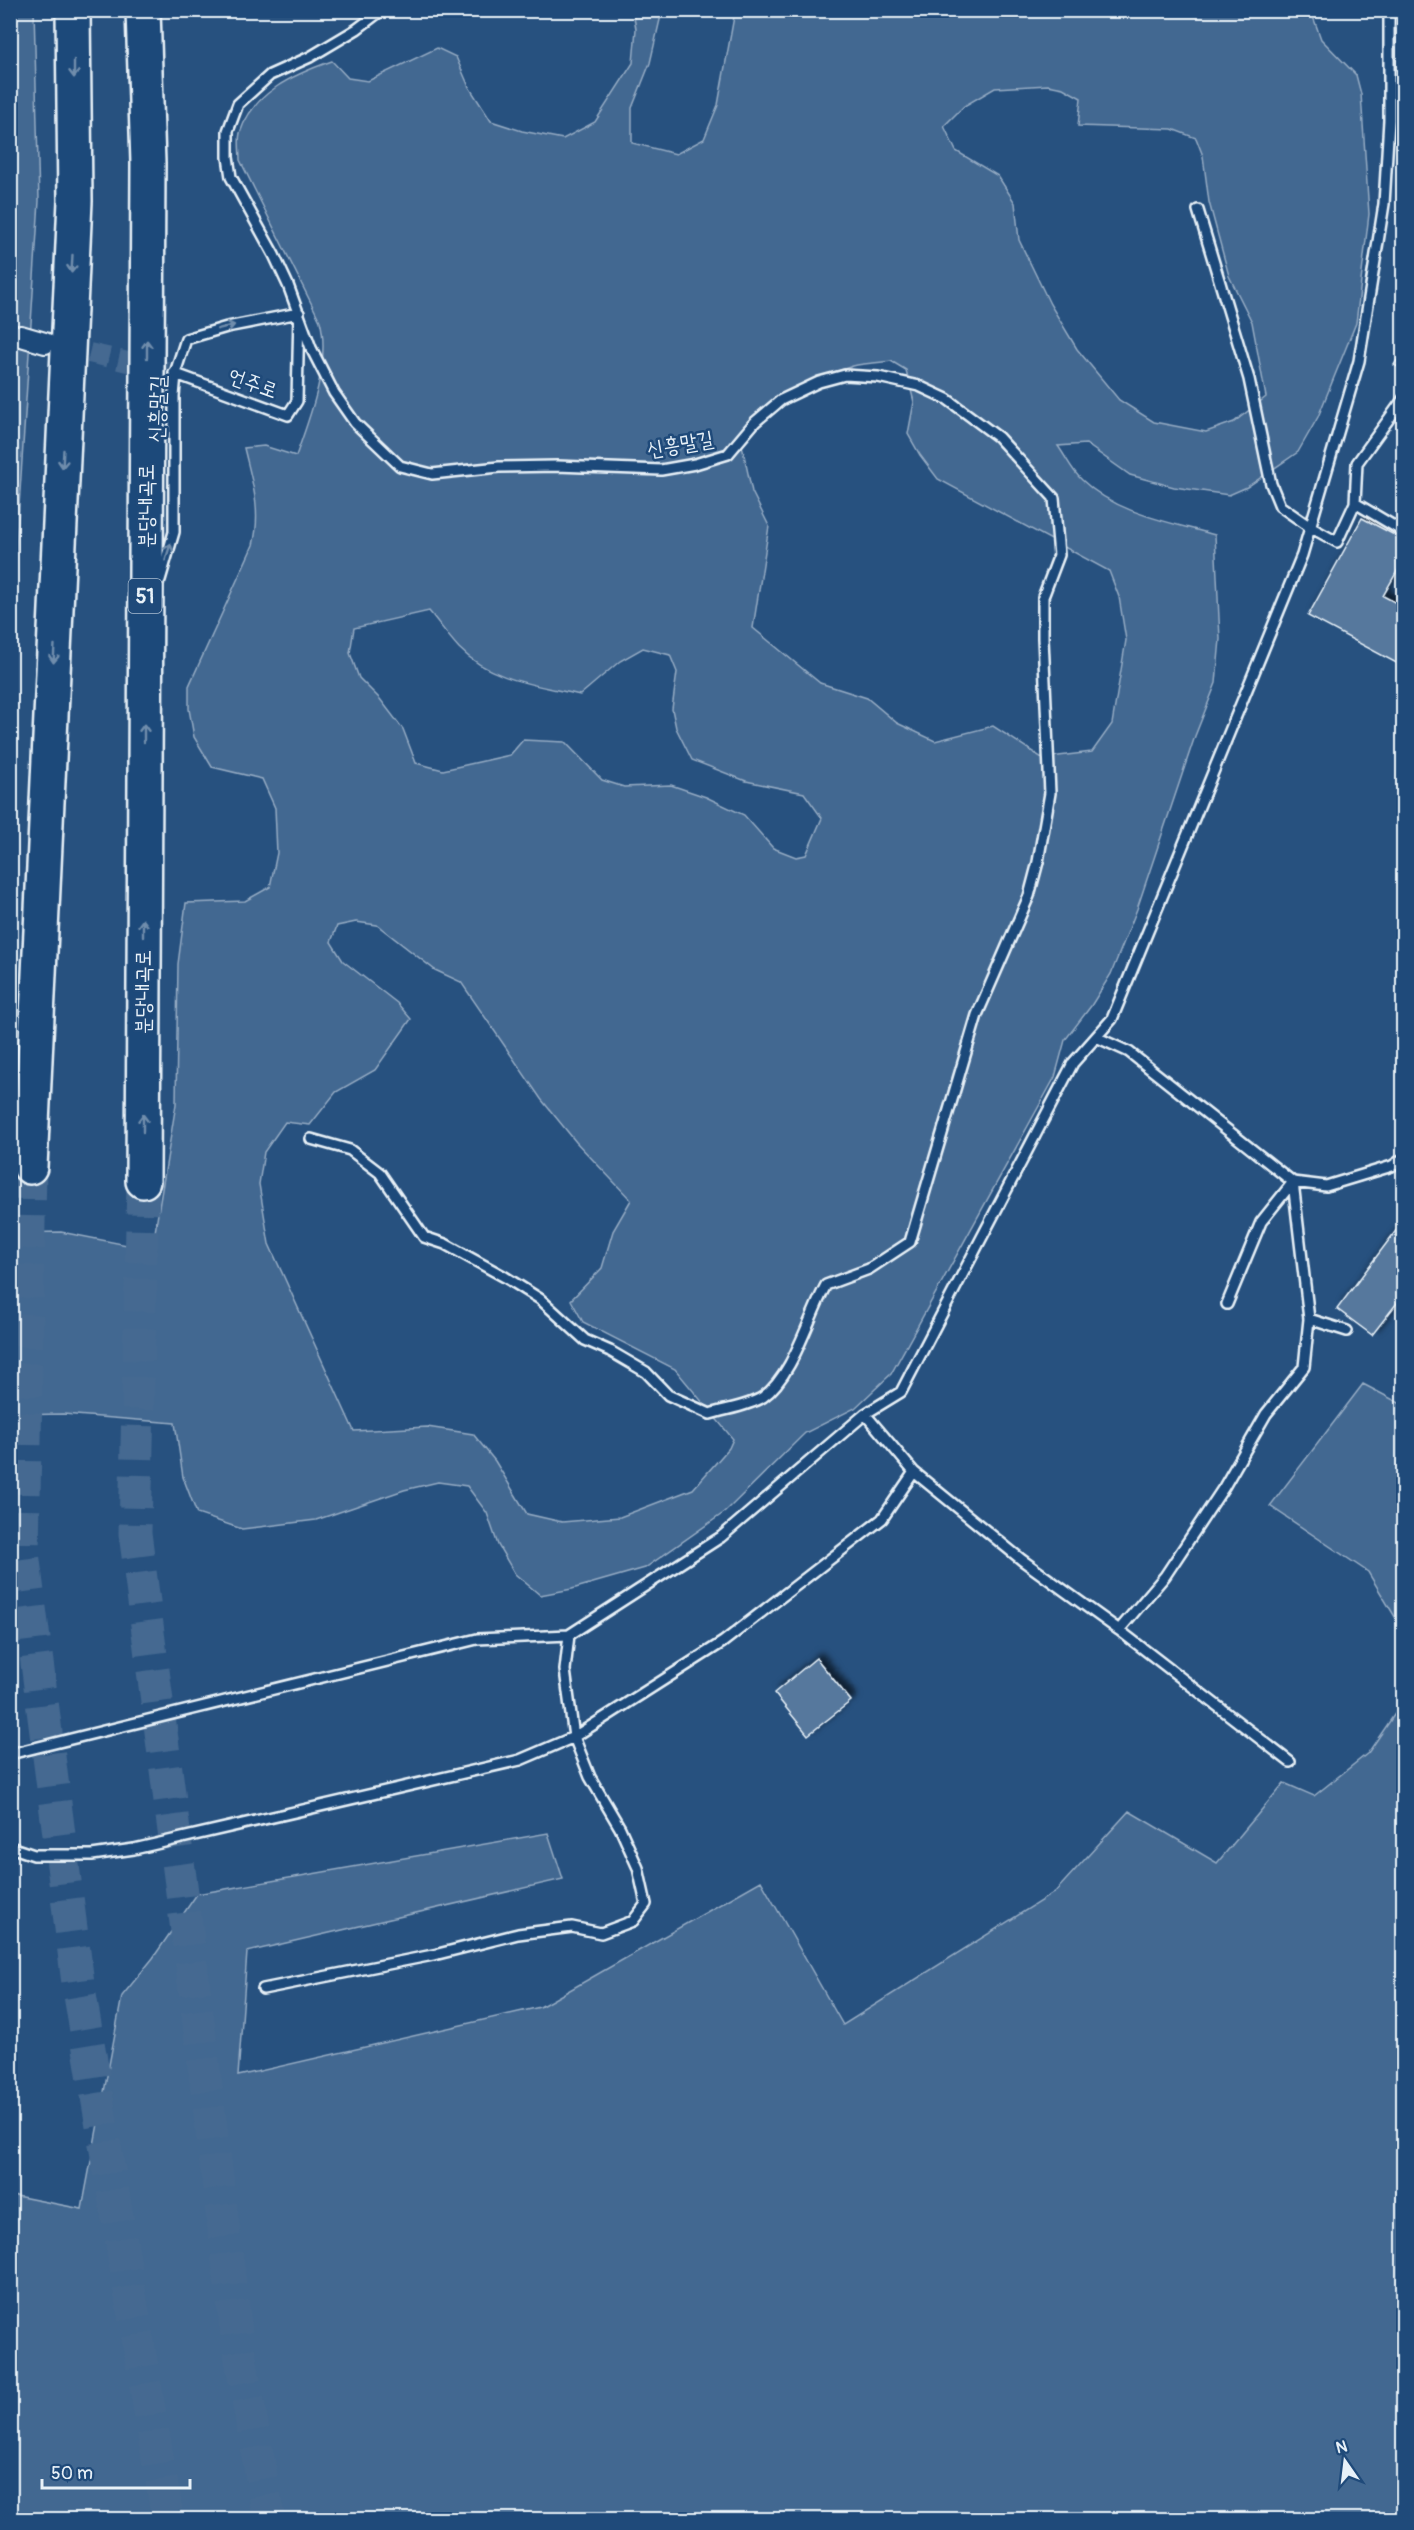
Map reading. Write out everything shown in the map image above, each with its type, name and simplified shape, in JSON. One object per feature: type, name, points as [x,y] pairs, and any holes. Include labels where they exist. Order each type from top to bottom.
[{"type":"highway","points":[[30,1167],[75,201],[73,10]]},
{"type":"highway","name":"분당내곡로","points":[[143,10],[148,163],[143,1181]]},
{"type":"street","points":[[10,336],[21,336],[45,343]]},
{"type":"lane","name":"신흥말길","points":[[311,1139],[350,1150],[380,1173],[393,1196],[424,1237],[445,1244],[540,1299],[585,1340],[610,1351],[646,1372],[668,1395],[710,1414],[762,1398],[778,1383],[794,1355],[813,1309],[826,1285],[869,1269],[910,1242],[977,1015],[1029,896],[1038,862],[1050,793],[1042,638],[1043,597],[1059,555],[1054,498],[998,437],[947,399],[919,386],[878,377],[845,375],[819,382],[782,400],[755,422],[729,454],[695,464],[661,470],[557,466],[499,467],[432,474],[400,466],[355,423],[334,393],[311,348],[274,255],[231,177],[228,131],[238,104],[270,75],[320,51],[357,29],[382,10]]},
{"type":"lane","points":[[10,1754],[477,1639],[569,1635],[721,1537],[866,1414],[901,1392],[1073,1063],[1112,1019],[1238,717],[1302,555],[1359,361],[1384,204],[1389,120],[1389,10]]},
{"type":"lane","points":[[1197,210],[1249,379],[1271,484],[1280,506],[1337,542],[1354,503],[1357,463],[1404,398]]},
{"type":"lane","name":"신흥말길","points":[[158,585],[174,532],[175,373],[186,339],[227,327],[299,313]]},
{"type":"lane","name":"언주로","points":[[175,373],[288,415],[297,401],[299,313]]},
{"type":"lane","points":[[1354,503],[1404,532]]},
{"type":"lane","points":[[145,628],[155,596]]},
{"type":"lane","points":[[1096,1037],[1130,1052],[1293,1182],[1326,1186],[1392,1166],[1404,1158]]},
{"type":"lane","points":[[1227,1304],[1261,1222],[1293,1182]]},
{"type":"lane","points":[[1119,1630],[1165,1576],[1224,1487],[1266,1414],[1304,1367],[1309,1319],[1293,1182]]},
{"type":"lane","points":[[1309,1319],[1347,1331]]},
{"type":"lane","points":[[866,1414],[914,1472],[1023,1560],[1119,1630],[1290,1762]]},
{"type":"lane","points":[[10,1847],[34,1855],[92,1855],[134,1849],[520,1760],[574,1737],[723,1642],[882,1519],[914,1472]]},
{"type":"lane","points":[[263,1989],[438,1954],[518,1934],[572,1927],[601,1933],[633,1920],[646,1904],[638,1868],[620,1828],[590,1777],[574,1737],[565,1670],[569,1635]]},
{"type":"path","points":[[10,390],[13,412],[10,437]]},
{"type":"shaded area","points":[[34,10],[39,201],[16,552],[11,698],[10,11]]},
{"type":"shaded area","points":[[633,11],[662,11],[650,63],[632,108],[632,143],[676,154],[704,139],[718,105],[735,11],[1311,11],[1321,39],[1356,75],[1361,94],[1369,214],[1356,323],[1318,417],[1298,452],[1247,487],[1229,495],[1174,487],[1130,475],[1086,444],[1058,446],[1078,476],[1096,492],[1111,501],[1162,521],[1215,535],[1220,639],[1216,683],[1195,736],[1137,909],[1111,974],[1091,1006],[1065,1040],[1055,1077],[891,1374],[855,1408],[805,1433],[725,1512],[645,1568],[572,1589],[540,1595],[515,1574],[498,1545],[487,1513],[467,1486],[438,1482],[404,1490],[316,1520],[242,1529],[197,1514],[183,1477],[175,1423],[63,1414],[11,1415],[10,1233],[61,1232],[147,1249],[155,1232],[176,1104],[178,964],[186,903],[245,901],[270,887],[277,853],[275,808],[262,779],[212,767],[194,737],[189,709],[189,686],[253,545],[256,532],[253,484],[244,448],[264,446],[296,456],[317,389],[323,354],[320,321],[240,160],[239,136],[246,119],[255,106],[277,86],[318,66],[332,61],[348,78],[368,81],[437,48],[456,57],[469,87],[491,121],[522,131],[563,139],[595,122],[633,63],[636,29]],"holes":[[[1048,85],[1063,88],[1081,98],[1078,126],[1172,129],[1196,138],[1203,156],[1209,202],[1229,276],[1252,322],[1266,397],[1234,422],[1206,432],[1154,422],[1119,400],[1077,349],[1050,304],[1019,240],[1015,203],[998,176],[956,151],[944,126],[964,106],[995,88]],[[891,361],[906,370],[914,402],[908,434],[938,479],[1109,571],[1119,597],[1126,640],[1112,724],[1092,752],[1042,758],[993,726],[935,741],[897,723],[867,698],[820,683],[753,628],[769,526],[752,492],[741,441],[792,396],[837,371],[862,364]],[[429,611],[459,648],[486,668],[516,680],[580,695],[620,661],[643,648],[670,655],[677,672],[672,709],[676,728],[692,760],[746,781],[804,793],[822,818],[806,855],[796,857],[773,848],[744,815],[706,797],[671,785],[624,787],[602,780],[565,742],[523,740],[510,755],[443,770],[416,763],[403,729],[380,699],[359,678],[350,653],[354,628]],[[356,922],[377,925],[435,970],[461,982],[541,1099],[576,1142],[631,1200],[613,1231],[602,1268],[571,1300],[583,1322],[675,1369],[733,1439],[729,1448],[693,1489],[620,1517],[562,1522],[527,1514],[495,1461],[473,1434],[427,1427],[354,1431],[269,1244],[259,1184],[264,1152],[285,1122],[310,1125],[336,1092],[375,1070],[411,1019],[397,1003],[343,961],[331,942],[337,926]]]},
{"type":"shaded area","points":[[1363,1384],[1403,1405],[1403,1648],[1400,1625],[1368,1572],[1270,1506]]},
{"type":"shaded area","points":[[1403,1702],[1403,2519],[11,2519],[11,2195],[82,2209],[122,1996],[153,1958],[197,1894],[548,1833],[563,1879],[247,1952],[238,2076],[540,2007],[761,1881],[843,2025],[1055,1892],[1129,1811],[1217,1863],[1284,1783],[1314,1796],[1368,1753]]},
{"type":"building","points":[[1404,349],[1404,370],[1394,365]]},
{"type":"building","points":[[1362,518],[1404,540],[1404,559],[1383,596],[1404,607],[1404,667],[1308,616]]},
{"type":"building","points":[[1404,1220],[1404,1294],[1372,1335],[1337,1309]]},
{"type":"building","points":[[816,1658],[851,1701],[808,1735],[774,1693]]},
{"type":"tunnel","points":[[60,346],[174,373]]},
{"type":"tunnel","points":[[30,1167],[23,1553],[78,1983],[168,2520]]},
{"type":"tunnel","points":[[143,1181],[135,1533],[237,2338],[269,2520]]}]
